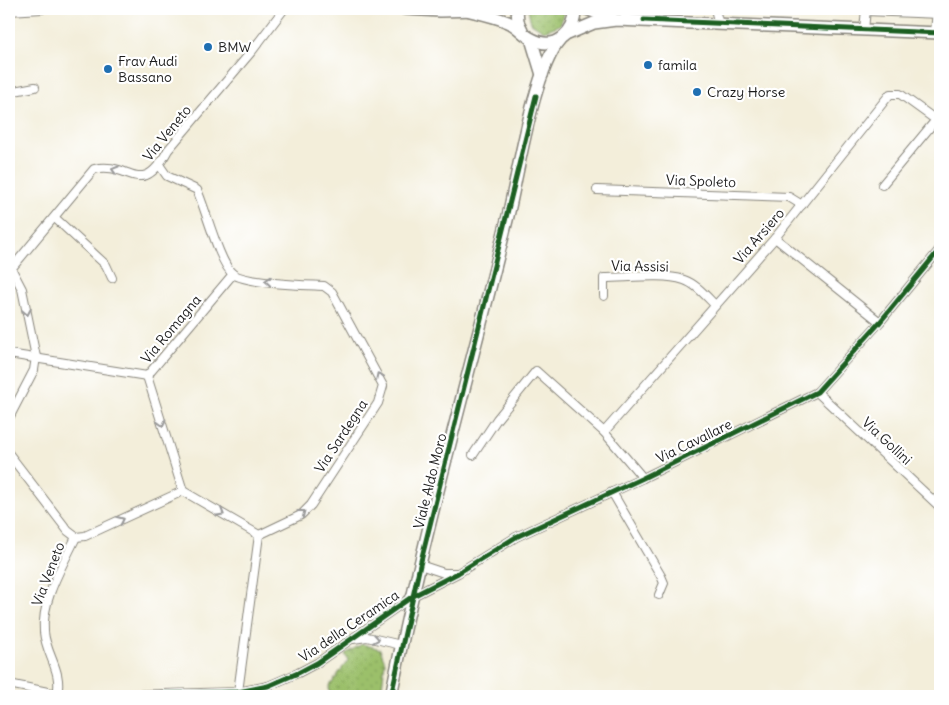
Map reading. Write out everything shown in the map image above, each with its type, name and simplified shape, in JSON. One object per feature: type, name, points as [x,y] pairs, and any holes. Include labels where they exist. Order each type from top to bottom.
[{"type":"main road","points":[[404,9],[476,10],[502,19],[522,30],[531,39],[542,75]]},
{"type":"main road","points":[[517,9],[518,22],[522,30]]},
{"type":"main road","name":"Viale Aldo Moro","points":[[391,696],[420,565],[542,75],[553,48],[573,26],[575,9]]},
{"type":"main road","points":[[586,9],[616,20]]},
{"type":"main road","points":[[531,39],[545,43],[564,37],[594,22],[616,20],[938,33]]},
{"type":"street","points":[[9,11],[42,9]]},
{"type":"street","name":"Via Veneto","points":[[9,418],[34,370],[36,357],[22,289],[10,266],[55,218],[94,168],[103,166],[134,176],[146,176],[160,166],[168,150],[252,51],[284,9]]},
{"type":"street","points":[[715,9],[719,25]]},
{"type":"street","points":[[864,30],[866,10],[938,12],[938,33]]},
{"type":"street","points":[[9,92],[35,87]]},
{"type":"street","name":"Via Arsiero","points":[[604,432],[775,238],[890,94],[900,94],[938,117]]},
{"type":"street","points":[[882,185],[938,117]]},
{"type":"street","points":[[160,166],[167,176],[197,190],[222,258],[232,274]]},
{"type":"street","name":"Via Spoleto","points":[[597,190],[789,197],[802,205]]},
{"type":"street","points":[[55,218],[106,265],[112,278]]},
{"type":"street","points":[[775,238],[880,322]]},
{"type":"street","name":"Via Cavallare","points":[[413,596],[458,573],[531,529],[643,478],[817,392],[880,322],[940,249]]},
{"type":"street","name":"Via Romagna","points":[[183,491],[147,376],[232,274]]},
{"type":"street","name":"Via Sardegna","points":[[232,274],[248,279],[324,286],[332,292],[383,386],[378,403],[311,505],[301,516],[259,535]]},
{"type":"street","name":"Via Assisi","points":[[604,296],[604,278],[661,278],[684,280],[702,291],[715,304]]},
{"type":"street","points":[[9,354],[147,376]]},
{"type":"street","points":[[473,455],[497,419],[536,371],[604,432],[643,478]]},
{"type":"street","name":"Via Gollini","points":[[817,392],[940,507]]},
{"type":"street","name":"Via Veneto","points":[[9,454],[68,531],[76,537],[56,582],[44,620],[44,635],[58,670],[59,687],[57,695]]},
{"type":"street","points":[[76,537],[84,536],[183,491],[259,535],[238,692]]},
{"type":"street","points":[[612,492],[661,576],[664,583],[659,595]]},
{"type":"street","points":[[420,565],[444,573],[458,573]]},
{"type":"street","name":"Via della Ceramica","points":[[90,696],[238,692],[268,686],[298,674],[413,596]]},
{"type":"street","name":"Via della Ceramica","points":[[351,639],[366,637],[401,645]]},
{"type":"street","points":[[9,684],[67,696]]},
{"type":"green space","points":[[528,9],[564,9],[564,15],[560,25],[544,31],[531,23]]},
{"type":"green space","points":[[362,644],[380,649],[385,662],[381,696],[330,696],[329,687],[348,660],[345,654]]},
{"type":"cycle path","points":[[644,20],[940,33]]},
{"type":"cycle path","points":[[391,696],[420,565],[536,96]]},
{"type":"cycle path","points":[[90,696],[238,692],[268,686],[298,673],[317,663],[413,596],[458,573],[516,537],[643,478],[817,392],[880,322],[940,249]]},
{"type":"place","name":"BMW","points":[[208,47]]},
{"type":"place","name":"famila","points":[[648,65]]},
{"type":"place","name":"Frav Audi Bassano","points":[[108,69]]},
{"type":"place","name":"Crazy Horse","points":[[697,92]]}]
